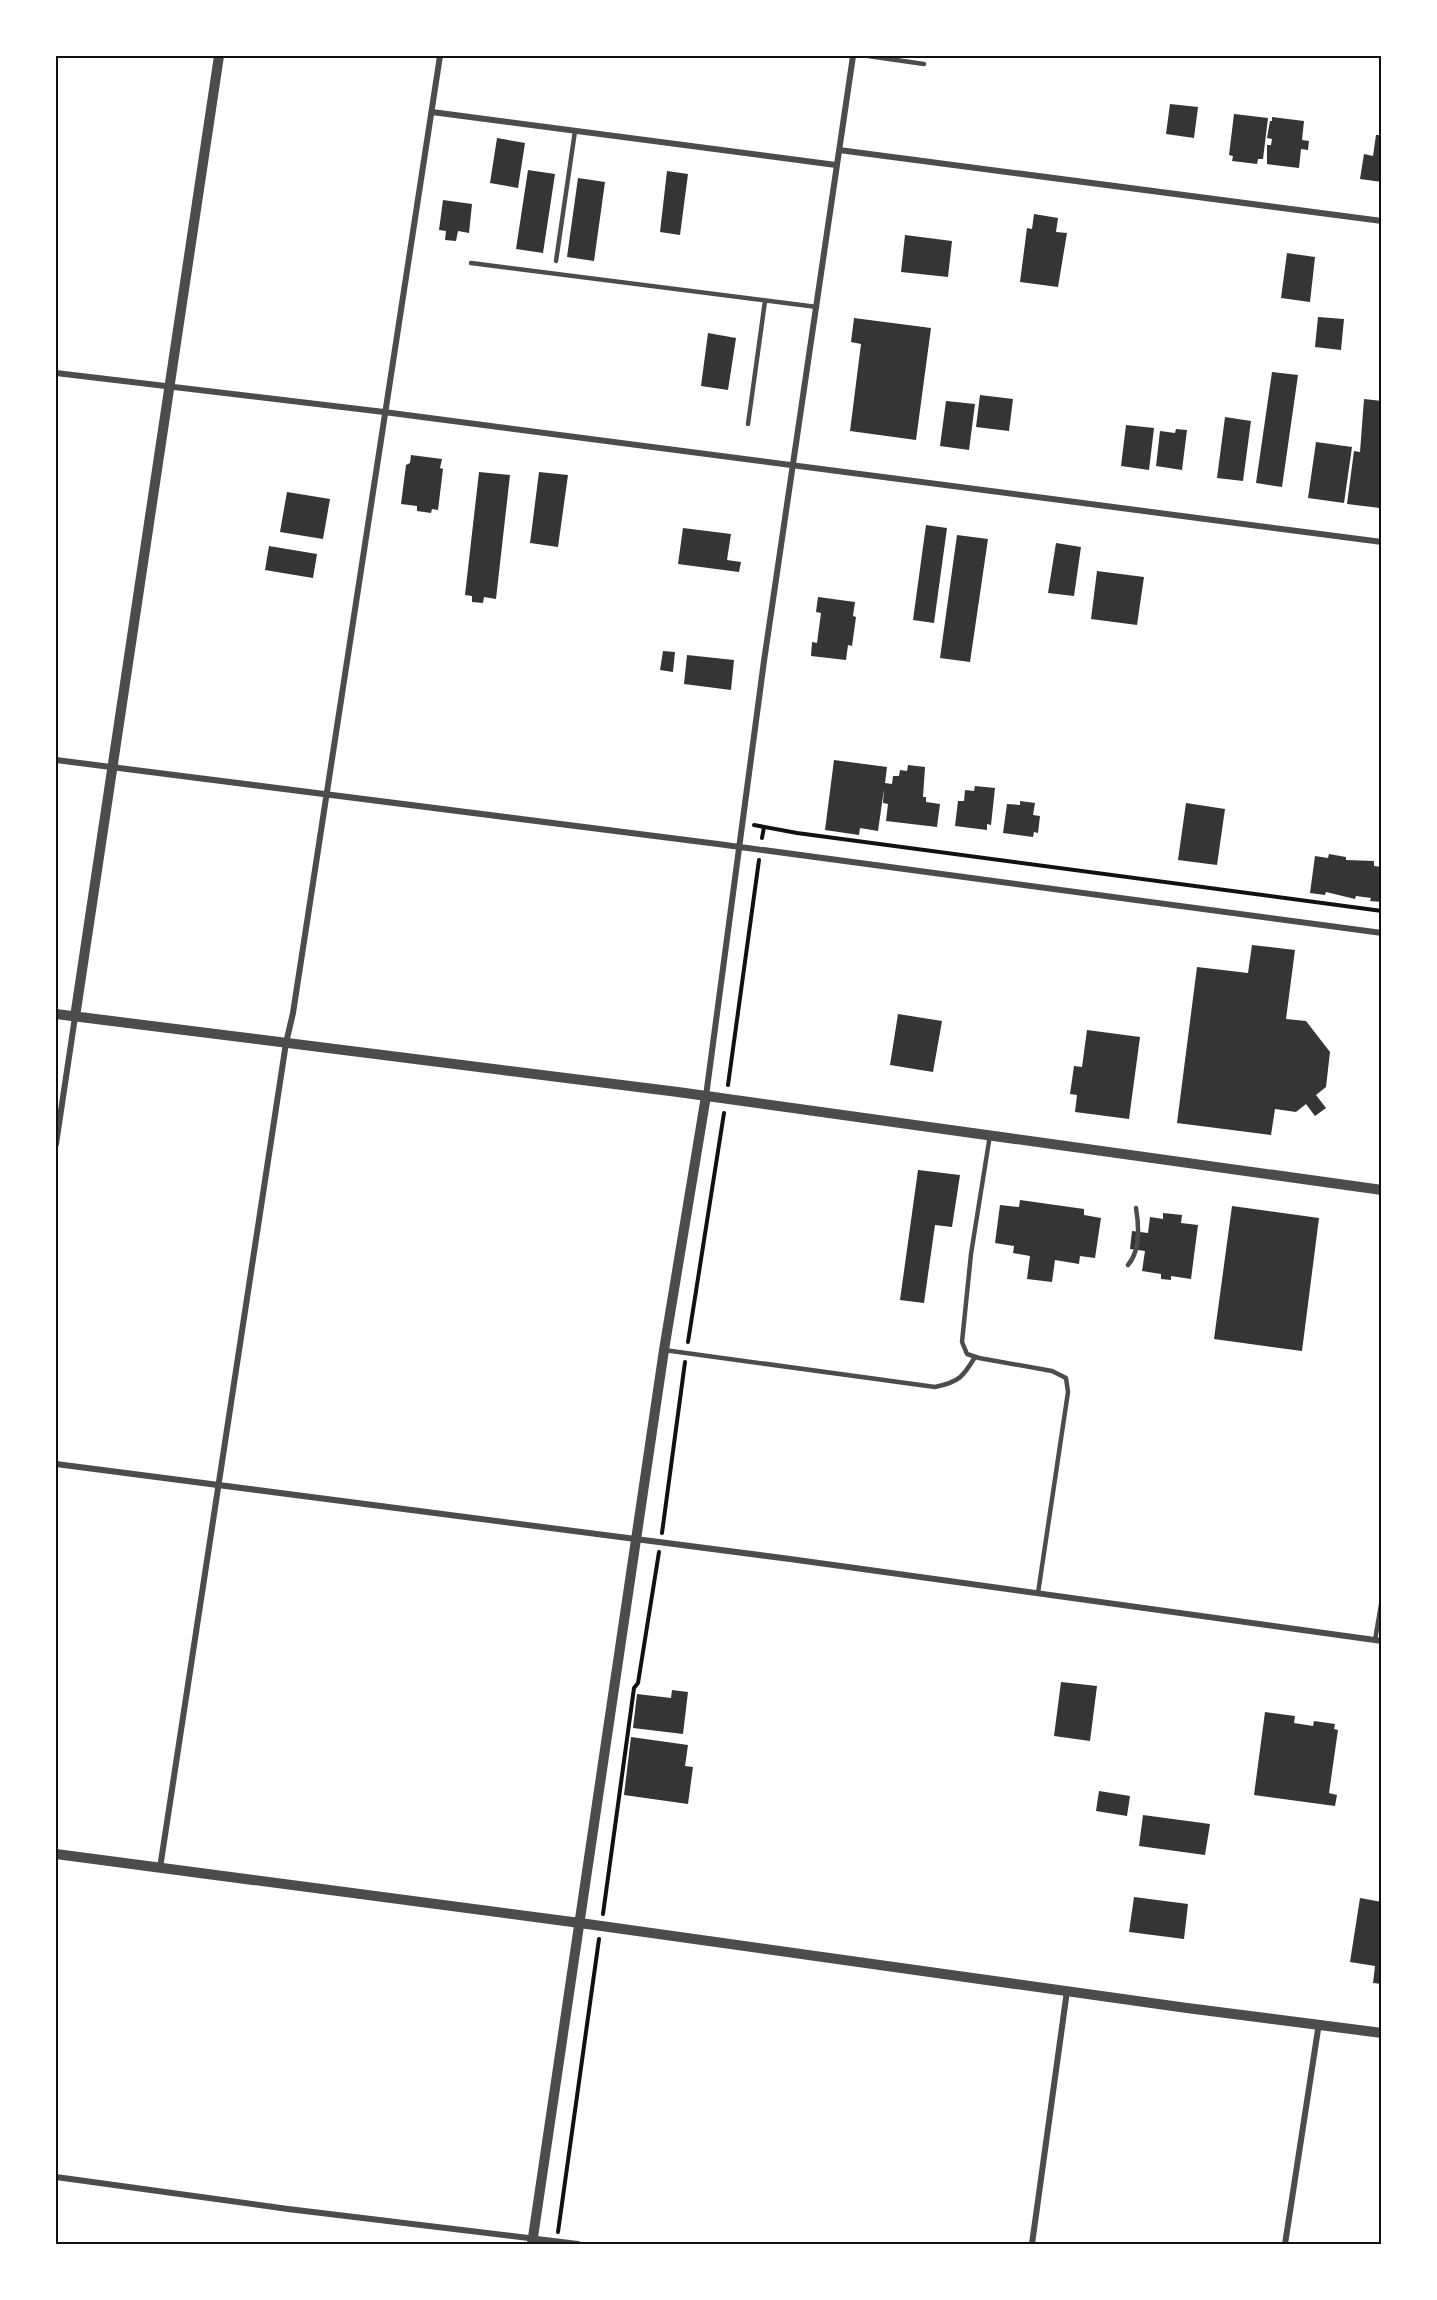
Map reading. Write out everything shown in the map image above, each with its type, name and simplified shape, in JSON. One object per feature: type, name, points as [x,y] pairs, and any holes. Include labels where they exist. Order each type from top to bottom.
[{"type":"street","points":[[56,1144],[219,56]]},
{"type":"street","points":[[160,1869],[440,56]]},
{"type":"street","points":[[532,2241],[664,1350],[706,1096],[738,847],[853,56]]},
{"type":"street","points":[[432,112],[837,165]]},
{"type":"street","points":[[838,150],[1382,221]]},
{"type":"street","points":[[56,372],[384,412],[1382,542]]},
{"type":"street","points":[[56,760],[738,847],[1382,933]]},
{"type":"street","points":[[56,1014],[706,1096],[1382,1190]]},
{"type":"street","points":[[56,1464],[637,1539],[1378,1640]]},
{"type":"street","points":[[56,1854],[1382,2033]]},
{"type":"street","points":[[1032,2244],[1067,1990]]},
{"type":"street","points":[[1285,2244],[1319,2023]]},
{"type":"street","points":[[56,2177],[532,2241],[578,2244]]},
{"type":"lane","points":[[868,56],[924,64]]},
{"type":"lane","points":[[556,261],[575,130]]},
{"type":"lane","points":[[471,263],[817,307]]},
{"type":"lane","points":[[748,424],[765,301]]},
{"type":"lane","points":[[990,1135],[971,1254],[962,1342],[967,1354],[1052,1371],[1066,1378],[1068,1392],[1038,1593]]},
{"type":"lane","points":[[1128,1265],[1134,1257],[1138,1224],[1136,1208]]},
{"type":"lane","points":[[664,1350],[935,1387],[955,1383],[965,1373],[975,1356]]},
{"type":"lane","points":[[1378,1640],[1382,1599]]},
{"type":"path","points":[[753,825],[796,833],[1382,911]]},
{"type":"path","points":[[556,2242],[598,1952]]},
{"type":"building","points":[[1170,104],[1198,107],[1194,138],[1166,134]]},
{"type":"building","points":[[1234,114],[1268,118],[1263,159],[1258,159],[1257,164],[1232,161],[1233,156],[1229,155]]},
{"type":"building","points":[[1272,117],[1304,121],[1302,140],[1309,141],[1308,150],[1301,149],[1299,168],[1267,164],[1267,145],[1271,145],[1272,139],[1267,138]]},
{"type":"building","points":[[1376,135],[1382,135],[1382,182],[1360,179],[1364,154],[1373,156]]},
{"type":"building","points":[[497,138],[525,143],[518,188],[490,183]]},
{"type":"building","points":[[528,170],[555,174],[543,253],[516,249]]},
{"type":"building","points":[[667,171],[688,174],[680,235],[660,232]]},
{"type":"building","points":[[578,178],[605,182],[594,261],[567,257]]},
{"type":"building","points":[[443,200],[472,204],[469,233],[458,231],[456,241],[445,240],[446,231],[439,230]]},
{"type":"building","points":[[1034,214],[1058,218],[1056,232],[1067,233],[1058,287],[1020,282],[1027,228],[1032,229]]},
{"type":"building","points":[[905,235],[952,241],[948,277],[901,272]]},
{"type":"building","points":[[1287,253],[1315,257],[1310,302],[1281,298]]},
{"type":"building","points":[[1318,317],[1344,319],[1341,350],[1315,347]]},
{"type":"building","points":[[854,318],[931,328],[916,440],[850,431],[861,344],[851,342]]},
{"type":"building","points":[[708,333],[736,338],[728,390],[701,386]]},
{"type":"building","points":[[1272,372],[1298,375],[1282,487],[1256,483]]},
{"type":"building","points":[[980,395],[1013,399],[1009,431],[976,427]]},
{"type":"building","points":[[1364,399],[1382,401],[1380,508],[1347,504],[1354,451],[1360,452]]},
{"type":"building","points":[[946,401],[975,404],[969,450],[940,446]]},
{"type":"building","points":[[1225,417],[1251,421],[1243,481],[1217,478]]},
{"type":"building","points":[[1126,425],[1154,428],[1149,470],[1121,466]]},
{"type":"building","points":[[1176,429],[1187,430],[1182,470],[1156,466],[1160,431],[1175,433]]},
{"type":"building","points":[[1316,442],[1352,447],[1344,503],[1308,498]]},
{"type":"building","points":[[411,455],[442,459],[438,510],[432,509],[431,513],[417,511],[417,506],[401,504],[406,465],[410,463]]},
{"type":"building","points":[[479,472],[510,475],[496,599],[484,597],[483,603],[472,602],[472,596],[465,595]]},
{"type":"building","points":[[539,472],[568,475],[558,547],[530,543]]},
{"type":"building","points":[[287,492],[330,499],[323,539],[280,532]]},
{"type":"building","points":[[926,525],[947,528],[934,623],[913,620]]},
{"type":"building","points":[[683,528],[731,534],[727,560],[741,562],[739,572],[678,564]]},
{"type":"building","points":[[957,535],[988,539],[970,662],[940,658]]},
{"type":"building","points":[[1056,543],[1081,547],[1074,596],[1048,593]]},
{"type":"building","points":[[269,546],[317,554],[313,578],[265,570]]},
{"type":"building","points":[[1097,571],[1144,577],[1137,625],[1091,619]]},
{"type":"building","points":[[818,597],[855,602],[853,616],[856,617],[852,646],[848,645],[846,660],[811,656],[812,642],[817,643],[821,613],[816,612]]},
{"type":"building","points":[[663,651],[675,652],[673,672],[660,670]]},
{"type":"building","points":[[687,655],[734,660],[731,690],[684,684]]},
{"type":"building","points":[[834,760],[887,767],[885,783],[892,784],[893,776],[899,776],[900,770],[907,771],[908,765],[925,767],[923,797],[926,797],[926,802],[940,804],[937,827],[886,821],[888,804],[883,803],[884,789],[878,831],[860,828],[859,835],[825,830]]},
{"type":"building","points":[[975,786],[995,788],[991,825],[987,824],[987,830],[955,826],[958,801],[964,801],[965,790],[974,791]]},
{"type":"building","points":[[1020,801],[1035,803],[1033,815],[1040,816],[1038,833],[1034,832],[1033,837],[1003,833],[1007,804],[1020,805]]},
{"type":"building","points":[[1186,803],[1225,809],[1217,865],[1178,860]]},
{"type":"building","points":[[1329,854],[1346,857],[1346,860],[1374,861],[1374,866],[1382,867],[1382,902],[1370,901],[1371,898],[1356,896],[1355,899],[1326,892],[1325,895],[1310,893],[1315,856],[1328,858]]},
{"type":"building","points":[[1252,945],[1295,950],[1286,1019],[1306,1021],[1330,1052],[1326,1087],[1316,1095],[1326,1108],[1315,1116],[1306,1104],[1296,1112],[1275,1109],[1271,1135],[1177,1123],[1197,967],[1248,973]]},
{"type":"building","points":[[898,1014],[942,1021],[933,1072],[890,1065]]},
{"type":"building","points":[[1087,1030],[1140,1037],[1129,1119],[1075,1112],[1077,1095],[1070,1094],[1074,1066],[1082,1067]]},
{"type":"building","points":[[918,1170],[960,1175],[952,1227],[935,1225],[924,1303],[900,1300]]},
{"type":"building","points":[[1020,1200],[1084,1209],[1084,1215],[1101,1218],[1095,1258],[1080,1256],[1079,1264],[1055,1260],[1052,1282],[1027,1279],[1030,1256],[1013,1253],[1014,1246],[995,1243],[1000,1205],[1019,1207]]},
{"type":"building","points":[[1232,1206],[1319,1218],[1302,1351],[1214,1339]]},
{"type":"building","points":[[1163,1213],[1182,1215],[1181,1223],[1198,1225],[1191,1279],[1171,1276],[1171,1280],[1161,1279],[1161,1274],[1142,1271],[1145,1251],[1130,1249],[1132,1231],[1148,1233],[1150,1217],[1163,1219]]},
{"type":"building","points":[[1061,1682],[1097,1686],[1090,1741],[1054,1736]]},
{"type":"building","points":[[672,1690],[688,1692],[683,1734],[633,1728],[637,1694],[671,1698]]},
{"type":"building","points":[[1265,1712],[1295,1716],[1294,1723],[1313,1726],[1314,1721],[1335,1724],[1334,1729],[1338,1730],[1329,1793],[1337,1795],[1335,1806],[1254,1795]]},
{"type":"building","points":[[631,1737],[688,1745],[685,1766],[693,1767],[688,1804],[624,1795]]},
{"type":"building","points":[[1099,1791],[1130,1796],[1127,1816],[1096,1811]]},
{"type":"building","points":[[1143,1815],[1210,1824],[1205,1855],[1139,1846]]},
{"type":"building","points":[[1134,1897],[1188,1904],[1184,1939],[1129,1932]]},
{"type":"building","points":[[1360,1898],[1382,1902],[1382,1984],[1373,1983],[1375,1966],[1350,1962]]}]
